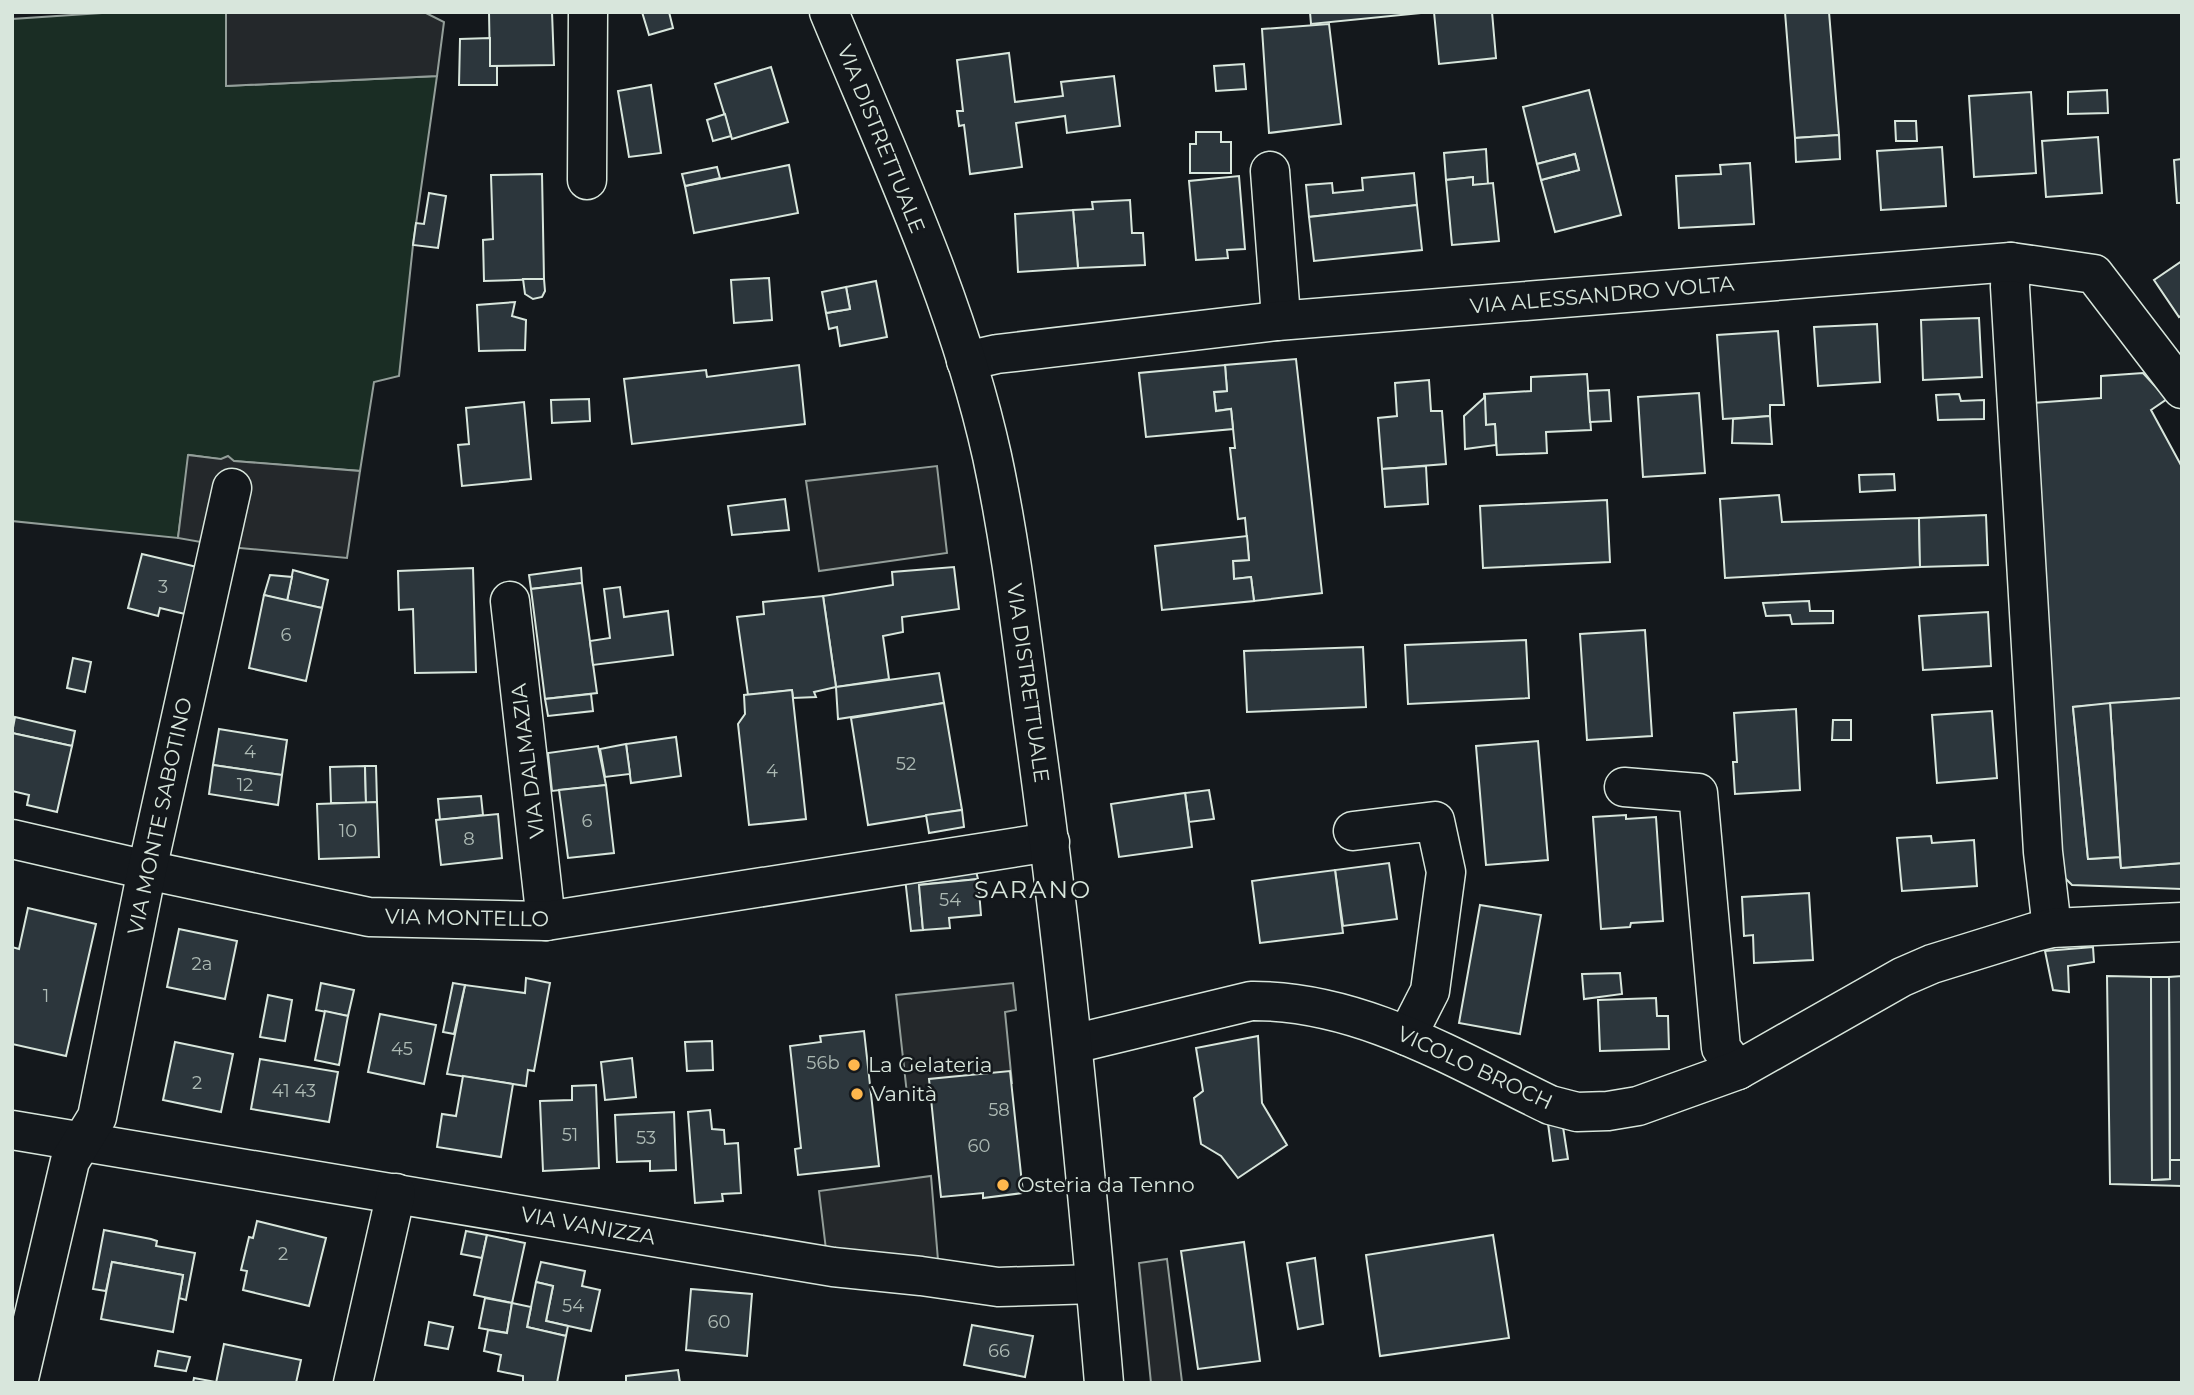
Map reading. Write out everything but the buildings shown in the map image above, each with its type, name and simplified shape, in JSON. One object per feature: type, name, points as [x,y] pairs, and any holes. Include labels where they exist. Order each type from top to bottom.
[{"type":"street","points":[[587,180],[588,12]]},
{"type":"street","name":"VIA DISTRETTUALE","points":[[829,12],[946,300],[992,456],[1009,551],[1050,842],[1073,1044],[1104,1383]]},
{"type":"street","points":[[1270,171],[1280,304],[1277,321]]},
{"type":"street","points":[[2011,262],[2010,287],[2041,825],[2052,928]]},
{"type":"street","name":"VIA ALESSANDRO VOLTA","points":[[966,361],[998,354],[1277,321],[2011,262],[2094,274],[2182,389]]},
{"type":"street","name":"VIA MONTE SABOTINO","points":[[83,1142],[97,1116],[147,870],[232,488]]},
{"type":"street","name":"VIA DALMAZIA","points":[[510,601],[547,921]]},
{"type":"street","points":[[1624,786],[1698,793],[1721,1048],[1738,1070]]},
{"type":"street","points":[[1353,831],[1435,821],[1446,872],[1430,991],[1407,1036]]},
{"type":"street","name":"VIA MONTELLO","points":[[12,839],[369,917],[547,921],[1050,842]]},
{"type":"street","name":"VICOLO BROCH","points":[[1073,1044],[1251,1000],[1279,1000],[1308,1004],[1385,1027],[1550,1105],[1577,1112],[1608,1111],[1638,1106],[1738,1070],[1902,977],[1932,964],[2052,928],[2182,922]]},
{"type":"street","name":"VIA VANIZZA","points":[[12,1130],[833,1267],[998,1287],[1095,1284]]},
{"type":"street","points":[[18,1383],[70,1161],[83,1142]]},
{"type":"street","points":[[353,1383],[396,1193]]},
{"type":"green space","points":[[117,12],[226,12],[226,86],[437,76],[413,245],[399,376],[374,382],[360,471],[189,455],[178,538],[12,521],[12,19]]},
{"type":"shaded area","points":[[226,12],[424,12],[444,22],[437,76],[226,86]]},
{"type":"shaded area","points":[[188,455],[221,459],[228,456],[234,461],[360,471],[347,558],[229,547],[178,538]]},
{"type":"shaded area","points":[[937,466],[947,553],[819,571],[806,481]]},
{"type":"shaded area","points":[[1013,983],[1016,1010],[1005,1012],[1012,1083],[907,1094],[896,995]]},
{"type":"shaded area","points":[[931,1176],[938,1260],[827,1258],[819,1191]]},
{"type":"shaded area","points":[[1167,1259],[1182,1382],[1151,1383],[1139,1263]]},
{"type":"place","name":"La Gelateria","points":[[854,1065]]},
{"type":"place","name":"Vanità","points":[[857,1094]]},
{"type":"place","name":"Osteria da Tenno","points":[[1003,1185]]},
{"type":"district","name":"SARANO","points":[[1033,890]]}]
